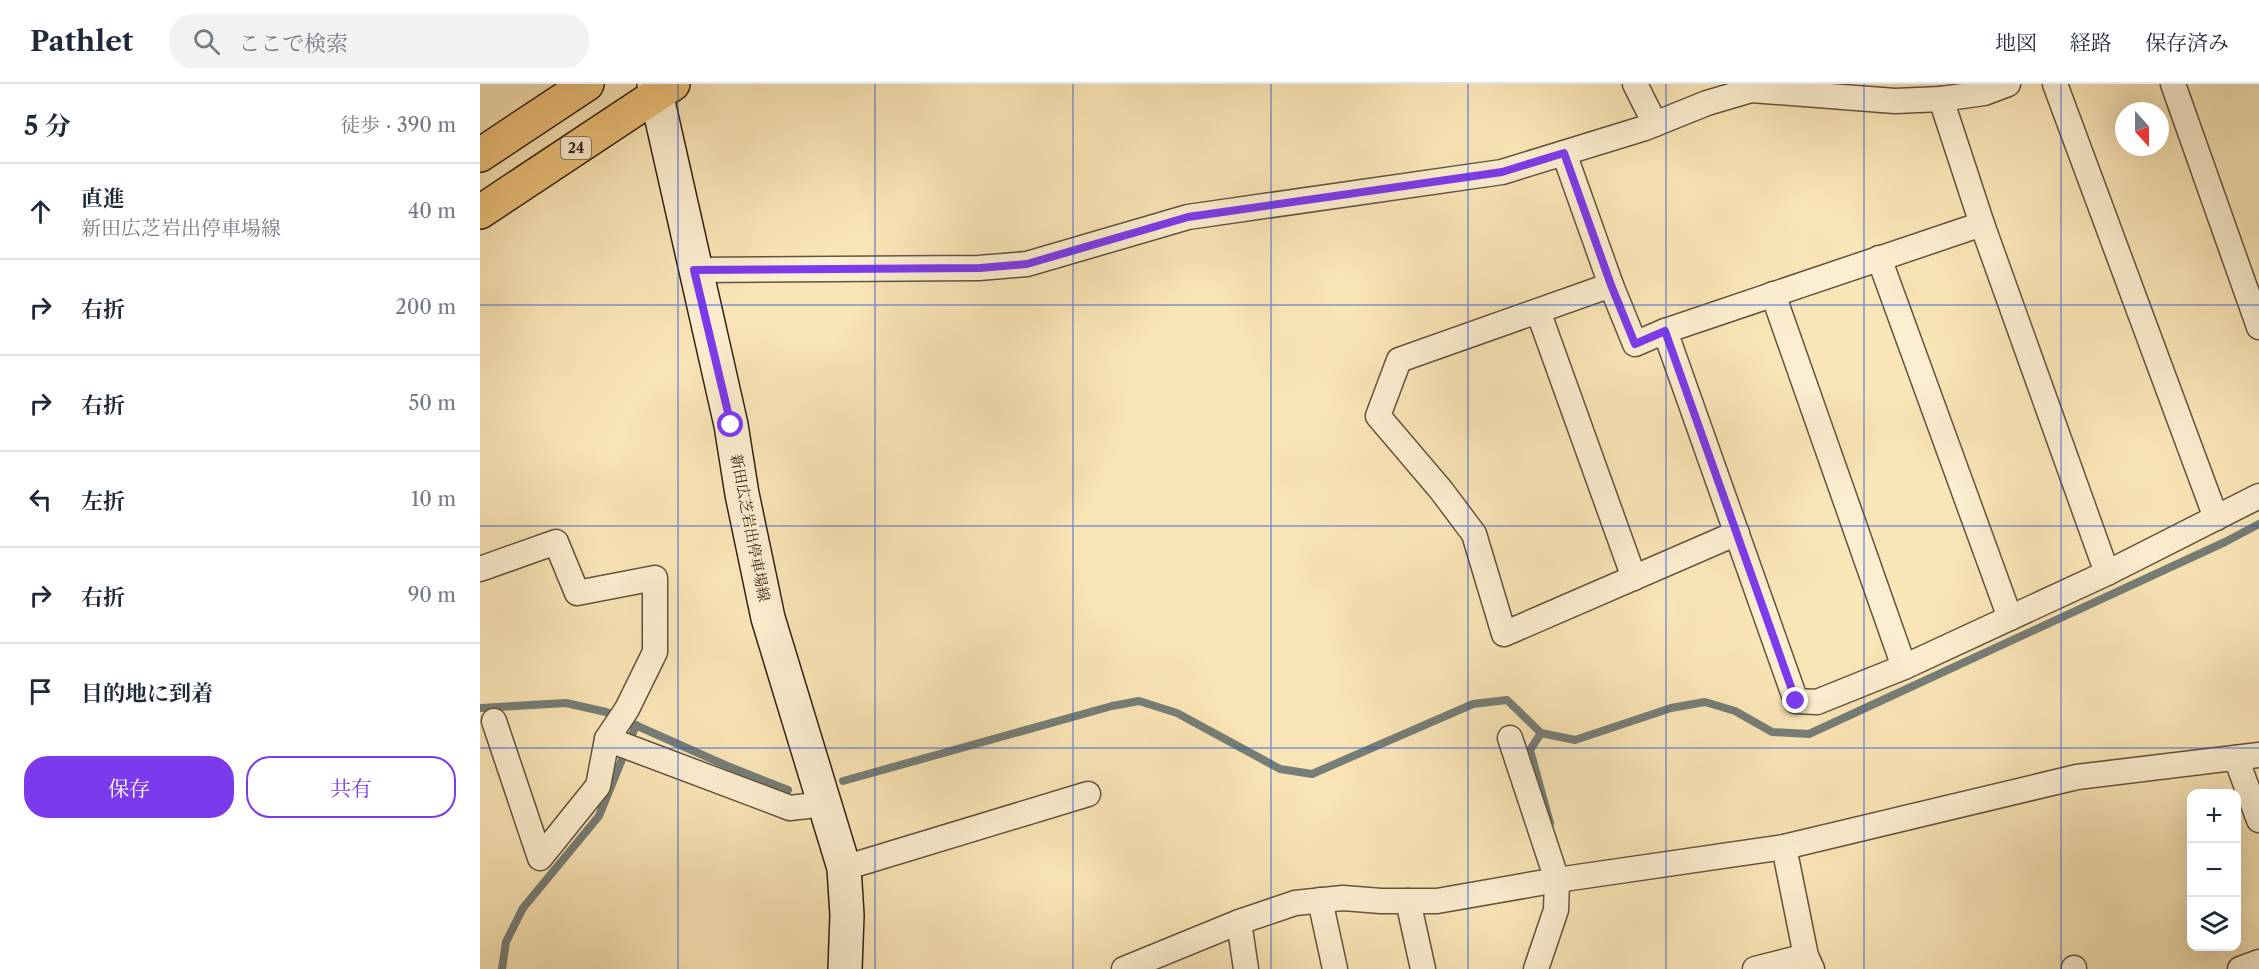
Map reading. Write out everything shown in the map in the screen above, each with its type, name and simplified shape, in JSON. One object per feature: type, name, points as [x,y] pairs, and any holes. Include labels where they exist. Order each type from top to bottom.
[{"type":"highway","points":[[480,155],[587,84]]},
{"type":"highway","name":"24","points":[[480,212],[661,88]]},
{"type":"main road","name":"新田広芝岩出停車場線","points":[[661,88],[694,270],[731,425],[742,494],[768,618],[844,868],[847,915],[845,969]]},
{"type":"street","points":[[1635,84],[1655,124]]},
{"type":"street","points":[[694,270],[980,268],[1027,264],[1188,217],[1502,172],[1655,124],[1707,103],[1751,90],[1894,92],[1941,99],[1984,93],[2008,84]]},
{"type":"street","points":[[2055,84],[2216,518]]},
{"type":"street","points":[[2173,84],[2259,327]]},
{"type":"street","points":[[1941,99],[1982,224],[2107,573]]},
{"type":"street","points":[[1564,153],[1611,285],[1635,344],[1665,331],[1982,224]]},
{"type":"street","points":[[1879,258],[2010,618]]},
{"type":"street","points":[[1611,285],[1399,360],[1378,416],[1441,490],[1474,534],[1504,633],[1737,533]]},
{"type":"street","points":[[1773,294],[1904,667]]},
{"type":"street","points":[[1538,310],[1634,578]]},
{"type":"street","points":[[1665,331],[1796,701],[1817,702],[1904,667],[2107,573],[2259,496]]},
{"type":"street","points":[[480,569],[556,542],[577,593],[655,578],[655,652],[627,709],[607,739],[598,786],[540,858],[495,721]]},
{"type":"street","points":[[1510,738],[1557,880],[1556,910],[1536,969]]},
{"type":"street","points":[[607,739],[790,808],[824,804]]},
{"type":"street","points":[[1124,969],[1239,922],[1295,903],[1343,898],[1437,901],[1557,880],[1784,847],[2077,777],[2248,757],[2259,820]]},
{"type":"street","points":[[844,868],[1088,794]]},
{"type":"street","points":[[1755,969],[1809,962],[1784,847]]},
{"type":"street","points":[[1320,900],[1335,969]]},
{"type":"street","points":[[1408,901],[1423,969]]},
{"type":"street","points":[[1239,922],[1246,969]]},
{"type":"street","points":[[2240,969],[2259,962]]},
{"type":"waterway","points":[[843,781],[1112,706],[1139,701],[1177,713],[1280,769],[1312,774],[1473,704],[1507,700],[1541,733],[1575,740],[1671,708],[1705,702],[1735,711],[1772,732],[1809,734],[2225,542],[2259,524]]},
{"type":"waterway","points":[[480,708],[566,703],[606,712],[725,765],[788,790]]},
{"type":"waterway","points":[[502,969],[506,942],[523,908],[599,816],[636,725]]},
{"type":"waterway","points":[[1541,733],[1530,750],[1550,823]]},
{"type":"route","points":[[731,425],[694,270],[980,268],[1027,264],[1188,217],[1502,172],[1564,153],[1611,285],[1635,344],[1665,331],[1796,701]]}]
